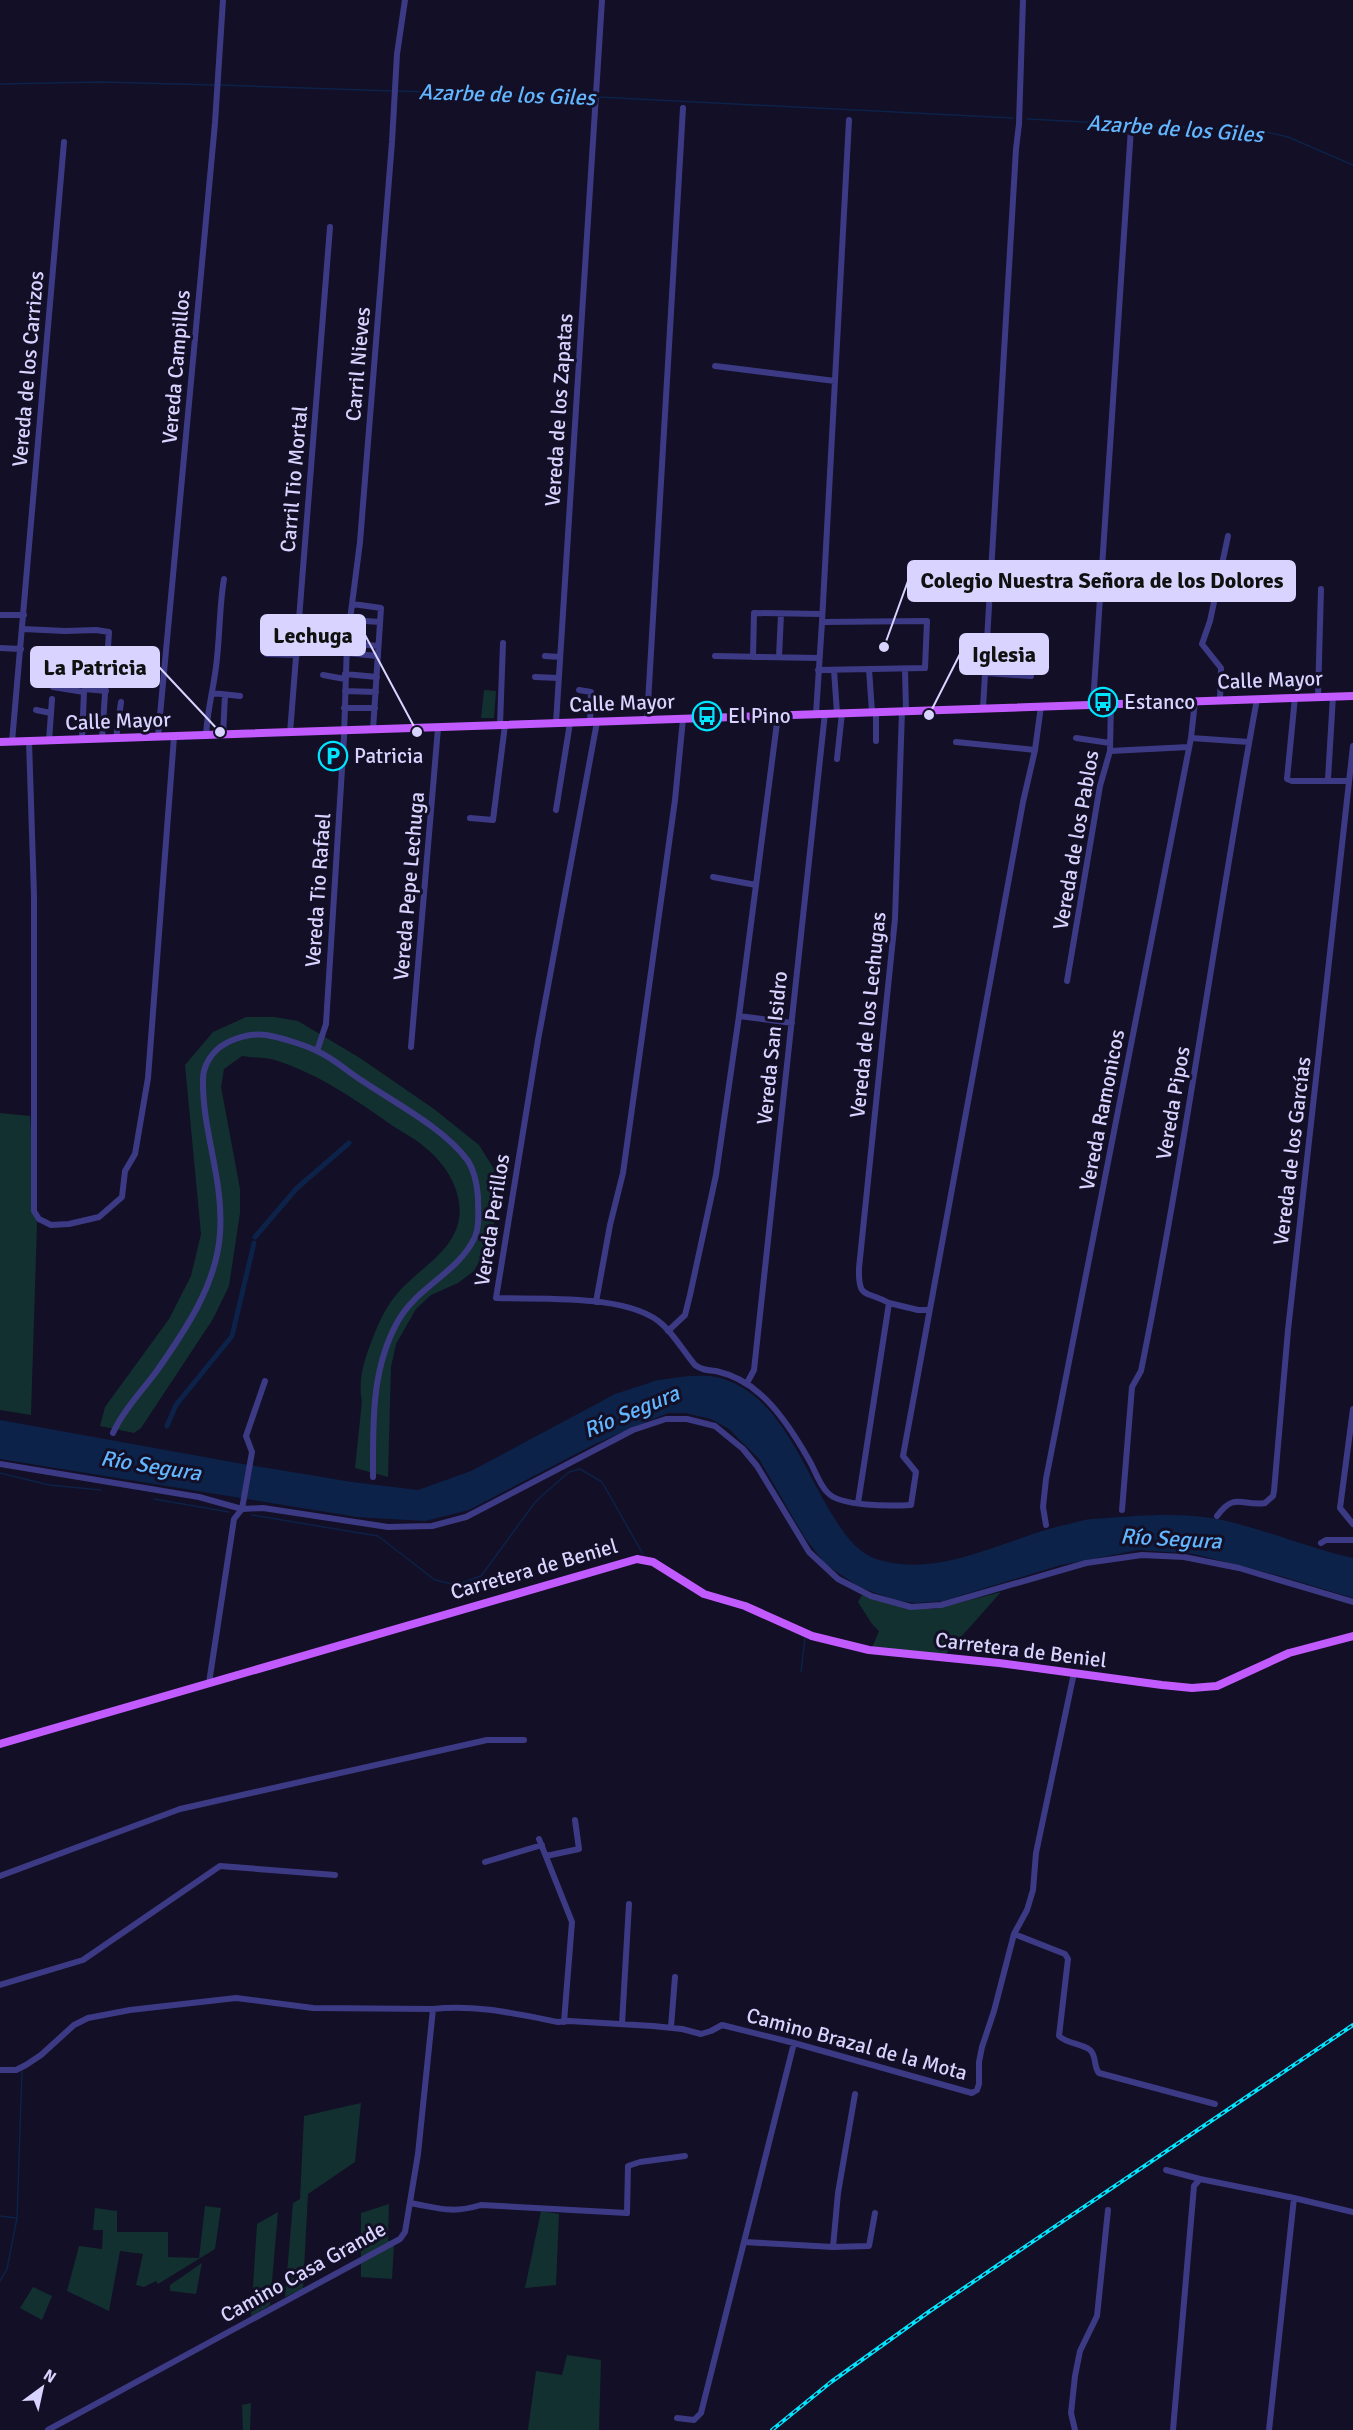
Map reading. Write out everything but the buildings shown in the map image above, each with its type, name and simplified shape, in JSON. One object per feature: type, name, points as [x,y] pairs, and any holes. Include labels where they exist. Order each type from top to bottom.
[{"type":"main road","name":"Calle Mayor","points":[[0,742],[1353,696]]},
{"type":"main road","name":"Carretera de Beniel","points":[[0,1744],[499,1597],[640,1558],[653,1562],[704,1594],[745,1606],[821,1639],[885,1653],[999,1663],[1170,1686],[1207,1688],[1222,1685],[1289,1653],[1353,1636]]},
{"type":"street","name":"Vereda Campillos","points":[[158,737],[215,123],[223,0]]},
{"type":"street","name":"Carril Nieves","points":[[344,731],[346,653],[353,604],[378,323],[397,54],[405,0]]},
{"type":"street","name":"Vereda de los Zapatas","points":[[556,723],[602,0]]},
{"type":"street","points":[[983,708],[1019,124],[1023,0]]},
{"type":"street","points":[[647,720],[683,108]]},
{"type":"street","points":[[816,714],[849,120]]},
{"type":"street","points":[[1093,704],[1131,128]]},
{"type":"street","name":"Vereda de los Carrizos","points":[[12,742],[14,698],[23,629],[64,142]]},
{"type":"street","name":"Carril Tio Mortal","points":[[290,733],[330,227]]},
{"type":"street","points":[[715,366],[835,381]]},
{"type":"street","points":[[1220,700],[1221,668],[1203,644],[1228,536]]},
{"type":"street","points":[[206,736],[207,711],[216,668],[224,579]]},
{"type":"street","points":[[1318,697],[1322,589]]},
{"type":"street","points":[[353,604],[381,608],[373,730]]},
{"type":"street","points":[[753,657],[754,614],[822,614]]},
{"type":"street","points":[[779,657],[781,614]]},
{"type":"street","points":[[0,615],[24,615]]},
{"type":"street","points":[[351,620],[380,622]]},
{"type":"street","points":[[818,670],[925,668],[927,621],[822,622]]},
{"type":"street","points":[[23,629],[109,632],[102,739]]},
{"type":"street","points":[[297,655],[267,654],[267,637],[298,638]]},
{"type":"street","points":[[278,638],[278,654]]},
{"type":"street","points":[[347,643],[378,646]]},
{"type":"street","points":[[470,818],[493,819],[502,725],[503,643]]},
{"type":"street","points":[[0,648],[21,649]]},
{"type":"street","points":[[346,653],[378,656]]},
{"type":"street","points":[[545,656],[560,657]]},
{"type":"street","points":[[715,656],[819,658]]},
{"type":"street","points":[[868,669],[876,741]]},
{"type":"street","points":[[904,669],[904,711]]},
{"type":"street","points":[[834,670],[839,713],[837,759]]},
{"type":"street","points":[[986,673],[1031,676]]},
{"type":"street","points":[[58,674],[53,687],[84,692],[85,689],[106,691]]},
{"type":"street","points":[[323,675],[377,677]]},
{"type":"street","points":[[535,677],[558,678]]},
{"type":"street","points":[[579,690],[591,692],[593,722]]},
{"type":"street","points":[[345,691],[376,692]]},
{"type":"street","points":[[82,740],[84,692]]},
{"type":"street","points":[[212,693],[240,696]]},
{"type":"street","points":[[223,735],[225,695]]},
{"type":"street","points":[[1328,779],[1333,696]]},
{"type":"street","points":[[1295,698],[1287,779],[1292,782],[1328,779],[1349,781]]},
{"type":"street","points":[[49,741],[52,699]]},
{"type":"street","name":"Vereda Pipos","points":[[1122,1510],[1132,1388],[1141,1371],[1192,1098],[1257,699]]},
{"type":"street","name":"Vereda Ramonicos","points":[[1046,1525],[1043,1507],[1046,1479],[1191,738],[1195,701]]},
{"type":"street","points":[[116,739],[121,702]]},
{"type":"street","name":"Vereda de los Pablos","points":[[1067,981],[1100,786],[1110,751],[1111,704]]},
{"type":"street","points":[[928,1310],[889,1303],[858,1503],[911,1505],[916,1472],[903,1456],[928,1310],[998,947],[1023,802],[1035,750],[1041,706]]},
{"type":"street","points":[[344,708],[375,708]]},
{"type":"street","points":[[36,710],[51,713]]},
{"type":"street","name":"Vereda de los Lechugas","points":[[889,1303],[861,1289],[859,1268],[895,920],[904,711]]},
{"type":"street","name":"Vereda San Isidro","points":[[747,1383],[754,1370],[825,713]]},
{"type":"street","points":[[668,1331],[686,1315],[716,1175],[778,715]]},
{"type":"street","points":[[596,1302],[610,1225],[623,1173],[675,800],[683,719]]},
{"type":"street","name":"Vereda Perillos","points":[[593,722],[496,1299],[596,1302],[628,1306],[647,1314],[662,1324],[694,1365],[702,1370],[726,1374],[747,1383],[761,1395],[779,1414],[805,1453],[827,1493],[841,1500],[858,1503]]},
{"type":"street","points":[[556,810],[570,723]]},
{"type":"street","name":"Vereda Pepe Lechuga","points":[[411,1047],[438,728]]},
{"type":"street","name":"Vereda Tio Rafael","points":[[317,1050],[326,1024],[344,731]]},
{"type":"street","points":[[29,741],[34,895],[34,1211],[39,1220],[51,1225],[62,1225],[99,1217],[122,1197],[125,1171],[135,1154],[148,1078],[174,737]]},
{"type":"street","points":[[1076,738],[1110,743]]},
{"type":"street","points":[[1191,738],[1249,742]]},
{"type":"street","points":[[956,742],[1035,750]]},
{"type":"street","name":"Vereda de los Garcías","points":[[1217,1516],[1225,1506],[1235,1500],[1265,1503],[1273,1496],[1274,1491],[1288,1330],[1353,746]]},
{"type":"street","points":[[1110,751],[1189,747]]},
{"type":"street","points":[[713,877],[756,885]]},
{"type":"street","points":[[739,1016],[792,1023]]},
{"type":"street","points":[[113,1434],[119,1421],[157,1370],[194,1313],[211,1277],[220,1235],[220,1192],[207,1117],[203,1077],[210,1057],[221,1047],[241,1036],[266,1035],[317,1050],[443,1135],[468,1162],[478,1192],[475,1237],[459,1260],[410,1304],[386,1344],[379,1372],[373,1419],[373,1477]]},
{"type":"street","points":[[209,1683],[234,1519],[242,1509],[252,1452],[246,1436],[265,1381]]},
{"type":"street","points":[[1353,1409],[1340,1508],[1353,1524]]},
{"type":"street","points":[[0,1464],[199,1497],[242,1509],[262,1508],[388,1527],[432,1526],[466,1517],[633,1430],[666,1419],[687,1419],[715,1426],[743,1449],[757,1466],[809,1552],[838,1579],[871,1596],[911,1607],[941,1605],[1086,1563],[1142,1556],[1184,1557],[1239,1568],[1353,1602]]},
{"type":"street","points":[[1321,1543],[1326,1540],[1353,1540]]},
{"type":"street","name":"Camino Brazal de la Mota","points":[[0,2070],[16,2070],[41,2055],[74,2025],[88,2018],[130,2010],[236,1998],[313,2008],[433,2009],[450,2007],[480,2009],[564,2022],[671,2027],[701,2034],[722,2025],[972,2093],[977,2090],[979,2084],[982,2047],[1014,1934],[1027,1910],[1033,1890],[1036,1853],[1074,1673]]},
{"type":"street","points":[[0,1876],[180,1809],[487,1740],[524,1740]]},
{"type":"street","points":[[546,1856],[579,1849],[575,1820]]},
{"type":"street","points":[[485,1862],[541,1842],[572,1922],[564,2022]]},
{"type":"street","points":[[0,1985],[84,1960],[220,1866],[335,1875]]},
{"type":"street","points":[[622,2024],[629,1904]]},
{"type":"street","points":[[1014,1934],[1065,1954],[1068,1959],[1059,2036],[1063,2040],[1089,2049],[1094,2055],[1094,2067],[1099,2073],[1215,2104]]},
{"type":"street","points":[[671,2027],[675,1977]]},
{"type":"street","name":"Camino Casa Grande","points":[[48,2430],[400,2239],[405,2232],[410,2203],[433,2009]]},
{"type":"street","points":[[677,2418],[694,2420],[701,2413],[794,2043]]},
{"type":"street","points":[[832,2247],[838,2193],[855,2094]]},
{"type":"street","points":[[410,2203],[444,2211],[465,2210],[481,2205],[627,2213],[628,2166],[640,2162],[685,2156]]},
{"type":"street","points":[[1166,2170],[1353,2212]]},
{"type":"street","points":[[1173,2430],[1194,2186],[1200,2179]]},
{"type":"street","points":[[1269,2430],[1294,2198]]},
{"type":"street","points":[[1075,2430],[1071,2413],[1075,2376],[1080,2351],[1097,2316],[1108,2210]]},
{"type":"street","points":[[744,2242],[832,2247],[869,2246],[875,2213]]},
{"type":"green space","points":[[484,690],[496,691],[494,718],[481,718]]},
{"type":"green space","points":[[246,1017],[274,1017],[298,1021],[360,1058],[434,1109],[479,1145],[494,1169],[496,1205],[492,1238],[474,1271],[458,1283],[431,1295],[416,1309],[396,1344],[391,1367],[388,1477],[355,1468],[363,1367],[377,1327],[391,1301],[450,1241],[459,1216],[456,1191],[445,1168],[419,1143],[323,1081],[269,1059],[242,1056],[224,1069],[221,1087],[240,1189],[240,1213],[229,1286],[213,1319],[141,1428],[134,1433],[100,1426],[105,1407],[169,1319],[191,1276],[201,1234],[185,1065],[213,1032]]},
{"type":"green space","points":[[0,1113],[30,1116],[37,1224],[31,1415],[0,1410]]},
{"type":"green space","points":[[1001,1592],[945,1655],[872,1648],[879,1631],[858,1602],[862,1595],[907,1608],[935,1609]]},
{"type":"green space","points":[[361,2103],[355,2162],[308,2194],[303,2289],[285,2297],[293,2203],[300,2199],[304,2116]]},
{"type":"green space","points":[[389,2204],[388,2240],[394,2245],[392,2279],[361,2277],[361,2213]]},
{"type":"green space","points":[[205,2206],[221,2208],[215,2249],[158,2284],[156,2281],[144,2287],[136,2285],[143,2254],[120,2251],[109,2311],[67,2291],[79,2246],[102,2249],[103,2230],[93,2230],[95,2208],[117,2211],[117,2232],[168,2232],[168,2257],[199,2258]]},
{"type":"green space","points":[[541,2211],[559,2214],[556,2285],[525,2288]]},
{"type":"green space","points":[[278,2212],[270,2305],[251,2317],[257,2224]]},
{"type":"green space","points":[[202,2263],[196,2294],[170,2291],[170,2285]]},
{"type":"green space","points":[[33,2287],[52,2296],[42,2320],[20,2308]]},
{"type":"green space","points":[[567,2355],[601,2360],[599,2430],[528,2430],[536,2371],[562,2375]]},
{"type":"green space","points":[[251,2403],[250,2430],[243,2430],[242,2405]]},
{"type":"water","name":"Río Segura","points":[[689,1376],[716,1377],[738,1385],[757,1398],[788,1435],[843,1531],[857,1547],[876,1559],[899,1564],[945,1561],[969,1556],[1060,1526],[1087,1520],[1174,1515],[1206,1517],[1239,1524],[1353,1558],[1353,1598],[1194,1554],[1139,1550],[1061,1565],[943,1601],[915,1603],[895,1600],[859,1587],[825,1564],[805,1538],[759,1459],[729,1429],[711,1419],[685,1413],[668,1413],[595,1444],[469,1510],[425,1521],[357,1517],[0,1459],[0,1420],[243,1464],[418,1490],[471,1471],[615,1394],[658,1380]]},
{"type":"waterway","name":"Azarbe de los Giles","points":[[0,84],[100,82],[215,85]]},
{"type":"waterway","name":"Azarbe de los Giles","points":[[220,85],[392,91]]},
{"type":"waterway","name":"Azarbe de los Giles","points":[[397,91],[593,97]]},
{"type":"waterway","name":"Azarbe de los Giles","points":[[598,97],[1013,118]]},
{"type":"waterway","name":"Azarbe de los Giles","points":[[1027,119],[1262,131],[1288,137],[1353,165]]},
{"type":"waterway","points":[[255,1237],[297,1188],[349,1143]]},
{"type":"waterway","points":[[167,1426],[176,1405],[232,1336],[254,1243]]},
{"type":"waterway","points":[[252,1515],[378,1536],[435,1580],[456,1585],[481,1576],[536,1501],[569,1472],[580,1469],[602,1482],[643,1554]]},
{"type":"waterway","points":[[0,1473],[49,1485],[101,1490]]},
{"type":"waterway","points":[[154,1499],[229,1512]]},
{"type":"waterway","points":[[801,1672],[805,1638]]},
{"type":"waterway","points":[[0,2281],[7,2269],[17,2218],[22,2071]]},
{"type":"waterway","points":[[0,2216],[16,2218]]},
{"type":"railway","points":[[772,2430],[831,2382],[930,2311],[1353,2025]]},
{"type":"place","name":"Colegio Nuestra Señora de los Dolores","points":[[884,647]]},
{"type":"place","name":"Estanco","points":[[1103,702]]},
{"type":"place","name":"Iglesia","points":[[929,715]]},
{"type":"place","name":"El Pino","points":[[707,716]]},
{"type":"place","name":"La Patricia","points":[[220,732]]},
{"type":"place","name":"Lechuga","points":[[417,732]]},
{"type":"place","name":"Patricia","points":[[333,756]]}]
